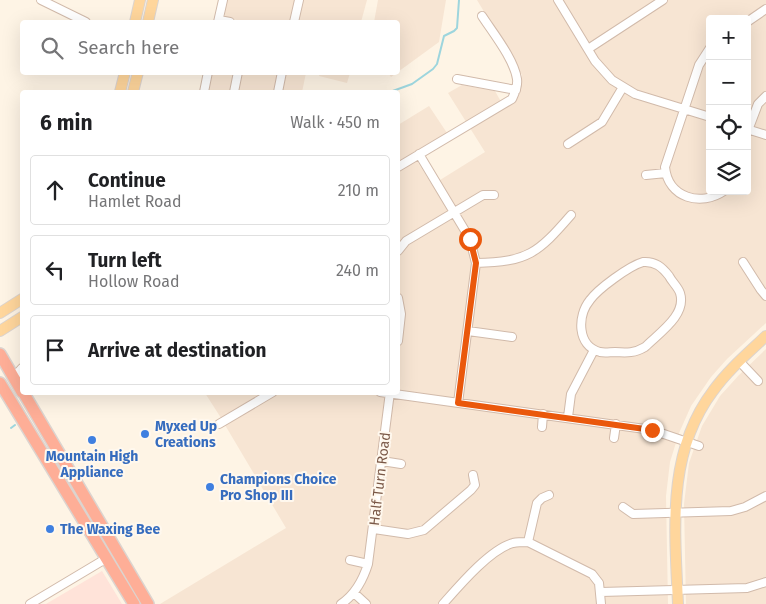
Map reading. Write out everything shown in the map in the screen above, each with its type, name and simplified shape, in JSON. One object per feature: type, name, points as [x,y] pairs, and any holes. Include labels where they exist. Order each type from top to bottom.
[{"type":"highway","points":[[0,354],[20,387]]},
{"type":"highway","points":[[1,386],[134,604]]},
{"type":"highway","points":[[25,395],[148,604]]},
{"type":"main road","points":[[135,20],[140,0]]},
{"type":"main road","points":[[148,20],[153,0]]},
{"type":"main road","points":[[120,90],[124,75]]},
{"type":"main road","points":[[134,90],[137,75]]},
{"type":"main road","points":[[0,313],[20,300]]},
{"type":"main road","points":[[0,331],[20,318]]},
{"type":"main road","points":[[678,604],[675,514],[678,478],[686,442],[708,397],[739,361],[766,336]]},
{"type":"street","points":[[41,0],[82,20]]},
{"type":"street","points":[[218,20],[223,0]]},
{"type":"street","points":[[294,20],[299,0]]},
{"type":"street","points":[[558,0],[600,68],[623,87],[635,94],[706,116]]},
{"type":"street","points":[[588,49],[663,0]]},
{"type":"street","points":[[751,19],[766,9]]},
{"type":"street","points":[[400,166],[512,98],[516,90],[517,80],[512,64],[482,16]]},
{"type":"street","points":[[706,54],[699,65],[666,173],[674,190],[688,197],[710,198],[716,195]]},
{"type":"street","points":[[204,90],[207,75]]},
{"type":"street","points":[[234,90],[237,75]]},
{"type":"street","points":[[278,90],[281,75]]},
{"type":"street","points":[[457,80],[516,90]]},
{"type":"street","points":[[568,144],[602,122],[623,87]]},
{"type":"street","points":[[751,122],[758,104],[766,96]]},
{"type":"street","points":[[751,131],[766,135]]},
{"type":"street","points":[[419,154],[470,239],[476,263],[458,403]]},
{"type":"street","points":[[646,175],[666,173]]},
{"type":"street","points":[[400,248],[406,241],[483,195],[494,195]]},
{"type":"street","points":[[476,263],[516,260],[529,254],[550,239],[572,215]]},
{"type":"street","points":[[649,258],[664,270],[679,290],[680,310],[639,351],[633,353],[594,350],[583,338],[581,307],[629,268],[649,258]]},
{"type":"street","points":[[743,262],[766,296]]},
{"type":"street","points":[[400,309],[400,323]]},
{"type":"street","points":[[468,331],[512,336]]},
{"type":"street","points":[[568,417],[574,385],[594,350]]},
{"type":"street","points":[[739,361],[758,381]]},
{"type":"street","points":[[14,377],[20,370]]},
{"type":"street","points":[[400,394],[652,430],[698,446]]},
{"type":"street","points":[[219,424],[267,395]]},
{"type":"street","name":"Half Turn Road","points":[[342,604],[354,593],[363,579],[368,564],[390,395]]},
{"type":"street","points":[[542,427],[543,414]]},
{"type":"street","points":[[614,438],[616,424]]},
{"type":"street","points":[[382,461],[401,464]]},
{"type":"street","points":[[374,529],[408,534],[424,530],[471,490],[475,485],[473,475]]},
{"type":"street","points":[[528,542],[537,504],[542,498],[549,495]]},
{"type":"street","points":[[623,507],[633,514],[732,511],[745,507],[766,496]]},
{"type":"street","points":[[443,604],[468,576],[498,550],[512,543],[528,542],[586,570],[596,578],[601,592],[601,604]]},
{"type":"street","points":[[30,604],[106,558]]},
{"type":"street","points":[[350,560],[368,564]]},
{"type":"street","points":[[601,592],[747,588],[766,582]]},
{"type":"street","points":[[354,593],[366,604]]},
{"type":"shaded area","points":[[226,0],[367,0],[362,20],[237,20],[227,18],[224,13]]},
{"type":"shaded area","points":[[378,0],[446,0],[439,42],[400,71],[400,20],[374,20]]},
{"type":"shaded area","points":[[477,0],[766,0],[766,323],[727,359],[711,377],[691,406],[679,433],[670,462],[666,496],[668,604],[160,604],[286,528],[225,425],[277,395],[400,395],[400,124],[429,106],[447,133],[412,153],[432,185],[485,152],[448,93],[462,85],[495,91],[504,107],[519,90],[522,75]]},
{"type":"shaded area","points":[[212,75],[306,75],[302,90],[208,90]]},
{"type":"shaded area","points":[[319,75],[349,75],[347,83]]},
{"type":"shaded area","points":[[766,349],[766,604],[686,604],[684,504],[689,463],[702,426],[720,396]]},
{"type":"shaded area","points":[[206,395],[261,395],[221,418]]},
{"type":"shaded area","points":[[102,571],[122,604],[46,604]]},
{"type":"waterway","points":[[396,90],[412,84],[437,64],[444,36],[457,28],[459,0]]},
{"type":"waterway","points":[[11,428],[15,425]]},
{"type":"place","name":"Myxed Up Creations","points":[[145,434]]},
{"type":"place","name":"Mountain High Appliance","points":[[92,440]]},
{"type":"place","name":"Champions Choice Pro Shop III","points":[[210,487]]},
{"type":"place","name":"The Waxing Bee","points":[[50,529]]},
{"type":"route","points":[[470,239],[476,263],[458,403],[652,430]]}]
